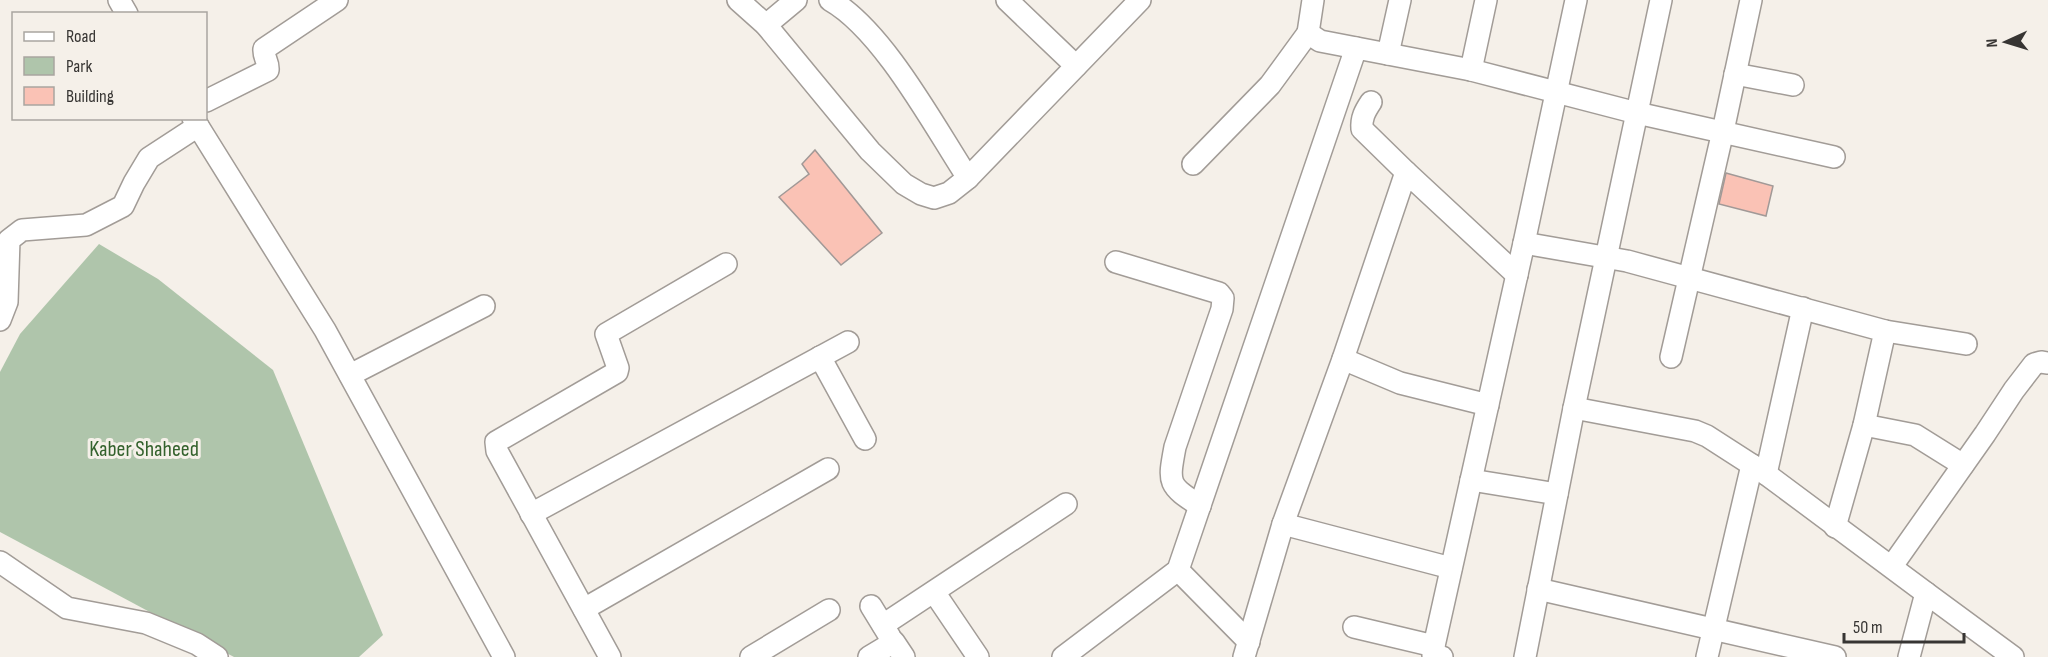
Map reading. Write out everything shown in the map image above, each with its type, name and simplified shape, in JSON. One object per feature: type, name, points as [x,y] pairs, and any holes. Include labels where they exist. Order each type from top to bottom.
[{"type":"street","points":[[207,100],[268,70],[263,54],[264,49],[337,0]]},
{"type":"street","points":[[738,0],[766,25],[870,151],[904,184],[921,194],[934,198],[949,193],[968,178],[1140,0]]},
{"type":"street","points":[[766,25],[796,0]]},
{"type":"street","points":[[830,0],[862,27],[886,54],[968,178]]},
{"type":"street","points":[[1007,0],[1076,66]]},
{"type":"street","points":[[1193,164],[1270,85],[1308,33],[1313,0]]},
{"type":"street","points":[[1388,54],[1400,0]]},
{"type":"street","points":[[1471,70],[1486,0]]},
{"type":"street","points":[[1354,627],[1435,654],[1451,568],[1576,0]]},
{"type":"street","points":[[1525,657],[1574,408],[1661,0]]},
{"type":"street","points":[[1671,357],[1751,0]]},
{"type":"street","points":[[1308,33],[1320,41],[1471,70],[1637,113],[1834,157]]},
{"type":"street","points":[[1063,657],[1178,570],[1356,48]]},
{"type":"street","points":[[1735,74],[1793,85]]},
{"type":"street","points":[[1371,102],[1361,122],[1362,129],[1517,275]]},
{"type":"street","points":[[0,320],[8,302],[9,240],[22,230],[86,225],[123,206],[149,158],[195,122],[325,330],[504,657]]},
{"type":"street","points":[[1246,650],[1283,524],[1343,359],[1406,172]]},
{"type":"street","points":[[1524,243],[1608,257],[1886,331],[1966,344]]},
{"type":"street","points":[[1116,262],[1220,294],[1223,298],[1222,309],[1176,447],[1171,469],[1171,480],[1178,491],[1200,506]]},
{"type":"street","points":[[610,657],[497,451],[496,442],[617,372],[618,368],[606,334],[726,264]]},
{"type":"street","points":[[350,375],[484,306]]},
{"type":"street","points":[[1707,657],[1803,308]]},
{"type":"street","points":[[1835,526],[1864,425],[1886,331]]},
{"type":"street","points":[[531,514],[848,342]]},
{"type":"street","points":[[820,357],[865,439]]},
{"type":"street","points":[[1343,359],[1400,383],[1488,405]]},
{"type":"street","points":[[1892,566],[2013,390],[2034,364],[2048,363]]},
{"type":"street","points":[[1574,408],[1695,431],[1707,436],[1759,470],[1892,566],[2013,657]]},
{"type":"street","points":[[1864,425],[1915,435],[1963,465]]},
{"type":"street","points":[[584,609],[828,469]]},
{"type":"street","points":[[1471,480],[1557,494]]},
{"type":"street","points":[[869,657],[894,642],[934,592],[1066,504]]},
{"type":"street","points":[[1283,524],[1451,568]]},
{"type":"street","points":[[0,562],[67,608],[146,623],[197,644],[217,657]]},
{"type":"street","points":[[1178,570],[1246,650]]},
{"type":"street","points":[[1538,589],[1835,657]]},
{"type":"street","points":[[934,592],[978,657]]},
{"type":"street","points":[[1909,657],[1926,593]]},
{"type":"street","points":[[871,606],[894,642]]},
{"type":"street","points":[[751,657],[829,610]]},
{"type":"green space","name":"Kaber Shaheed","points":[[99,244],[158,279],[273,370],[383,635],[359,657],[234,657],[0,532],[0,372],[20,334]]},
{"type":"building","points":[[815,150],[882,233],[841,265],[779,197],[809,174],[802,164]]},
{"type":"building","points":[[1726,173],[1773,186],[1766,216],[1719,204]]}]
